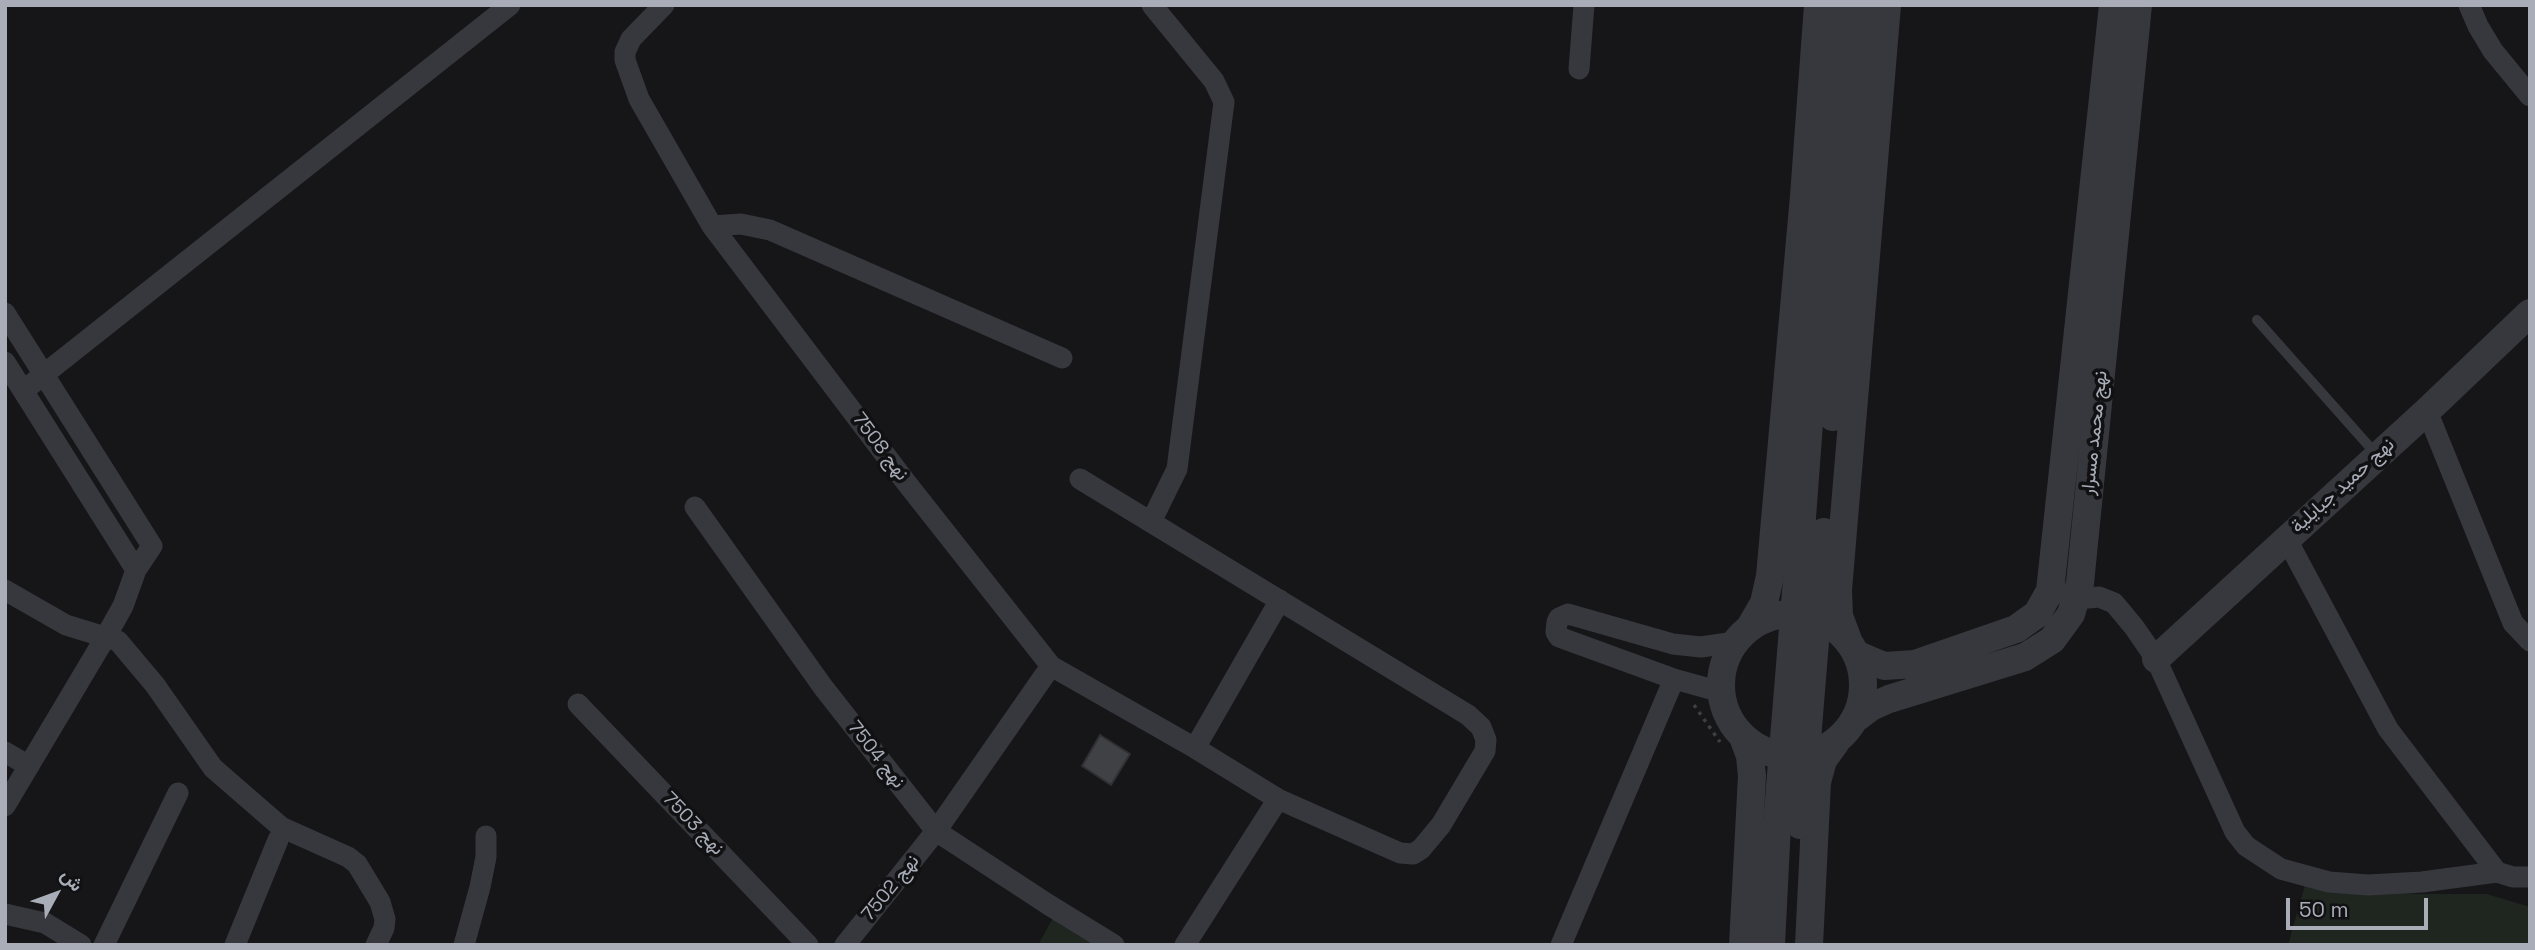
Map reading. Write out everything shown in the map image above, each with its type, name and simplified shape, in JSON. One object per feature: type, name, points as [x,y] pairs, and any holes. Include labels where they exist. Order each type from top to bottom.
[{"type":"street","points":[[23,391],[510,5]]},
{"type":"street","name":"نهج 7508","points":[[664,5],[631,39],[625,52],[625,60],[639,99],[712,226],[905,481],[1051,666]]},
{"type":"street","points":[[1151,522],[1177,469],[1224,102],[1214,81],[1152,5]]},
{"type":"street","points":[[1579,69],[1584,5]]},
{"type":"street","points":[[1743,945],[1752,776],[1750,756],[1743,737],[1728,717],[1721,692],[1723,666],[1764,603],[1770,576],[1818,5]]},
{"type":"street","points":[[1813,531],[1840,5]]},
{"type":"street","points":[[1770,945],[1788,825],[1813,531],[1864,5]]},
{"type":"street","points":[[1809,945],[1817,782],[1823,760],[1855,719],[1860,706],[1863,680],[1839,616],[1838,590],[1886,5]]},
{"type":"street","name":"نهج محمد مسرار","points":[[1852,647],[1884,666],[1915,664],[2015,629],[2037,614],[2050,590],[2113,5]]},
{"type":"street","name":"نهج محمد مسرار","points":[[1855,719],[1871,707],[1889,699],[2040,650],[2063,628],[2077,599],[2138,5]]},
{"type":"street","points":[[2469,5],[2493,51],[2530,96]]},
{"type":"street","points":[[712,226],[741,224],[770,230],[1062,358]]},
{"type":"street","points":[[5,313],[152,547],[136,570],[122,606],[105,638],[5,806]]},
{"type":"street","name":"نهج حميد جبايلية","points":[[2155,659],[2427,411],[2530,313]]},
{"type":"street","points":[[5,362],[136,570]]},
{"type":"street","points":[[2427,411],[2513,623],[2530,641]]},
{"type":"street","points":[[1051,666],[1278,799],[1400,853],[1413,854],[1422,849],[1441,825],[1485,751],[1486,740],[1481,727],[1468,715],[1080,479]]},
{"type":"street","name":"نهج 7504","points":[[695,507],[823,687],[936,831],[1114,945]]},
{"type":"street","points":[[2286,538],[2388,729],[2530,892]]},
{"type":"street","points":[[5,590],[66,625],[118,640],[213,768],[281,827],[348,857],[357,864],[380,902],[385,919],[376,945]]},
{"type":"street","points":[[2077,599],[2099,597],[2113,603],[2134,627],[2155,659],[2235,832],[2246,846],[2264,859],[2281,869],[2329,882],[2368,885],[2513,875]]},
{"type":"street","points":[[1195,748],[1280,600]]},
{"type":"street","points":[[1721,692],[1674,679],[1559,637],[1556,632],[1557,622],[1568,614],[1673,644],[1701,647],[1742,635],[1771,617],[1795,613],[1829,624],[1852,647]]},
{"type":"street","name":"نهج 7502","points":[[845,945],[936,831],[1051,666]]},
{"type":"street","points":[[1561,945],[1674,679]]},
{"type":"street","name":"نهج 7503","points":[[578,704],[808,945]]},
{"type":"street","points":[[1743,737],[1764,751],[1788,757],[1814,754],[1836,742]]},
{"type":"street","points":[[5,752],[29,766]]},
{"type":"street","points":[[104,945],[178,793]]},
{"type":"street","points":[[1185,945],[1278,799]]},
{"type":"street","points":[[1788,825],[1794,945]]},
{"type":"street","points":[[464,945],[480,887],[486,857],[486,836]]},
{"type":"street","points":[[235,945],[278,840]]},
{"type":"street","points":[[5,914],[45,923],[81,945]]},
{"type":"lane","points":[[2257,320],[2378,456]]},
{"type":"shaded area","points":[[2305,885],[2417,894],[2487,894],[2530,907],[2530,945],[2288,945]]},
{"type":"shaded area","points":[[1053,918],[1101,945],[1038,945]]},
{"type":"building","points":[[1100,735],[1130,754],[1111,785],[1082,766]]}]
